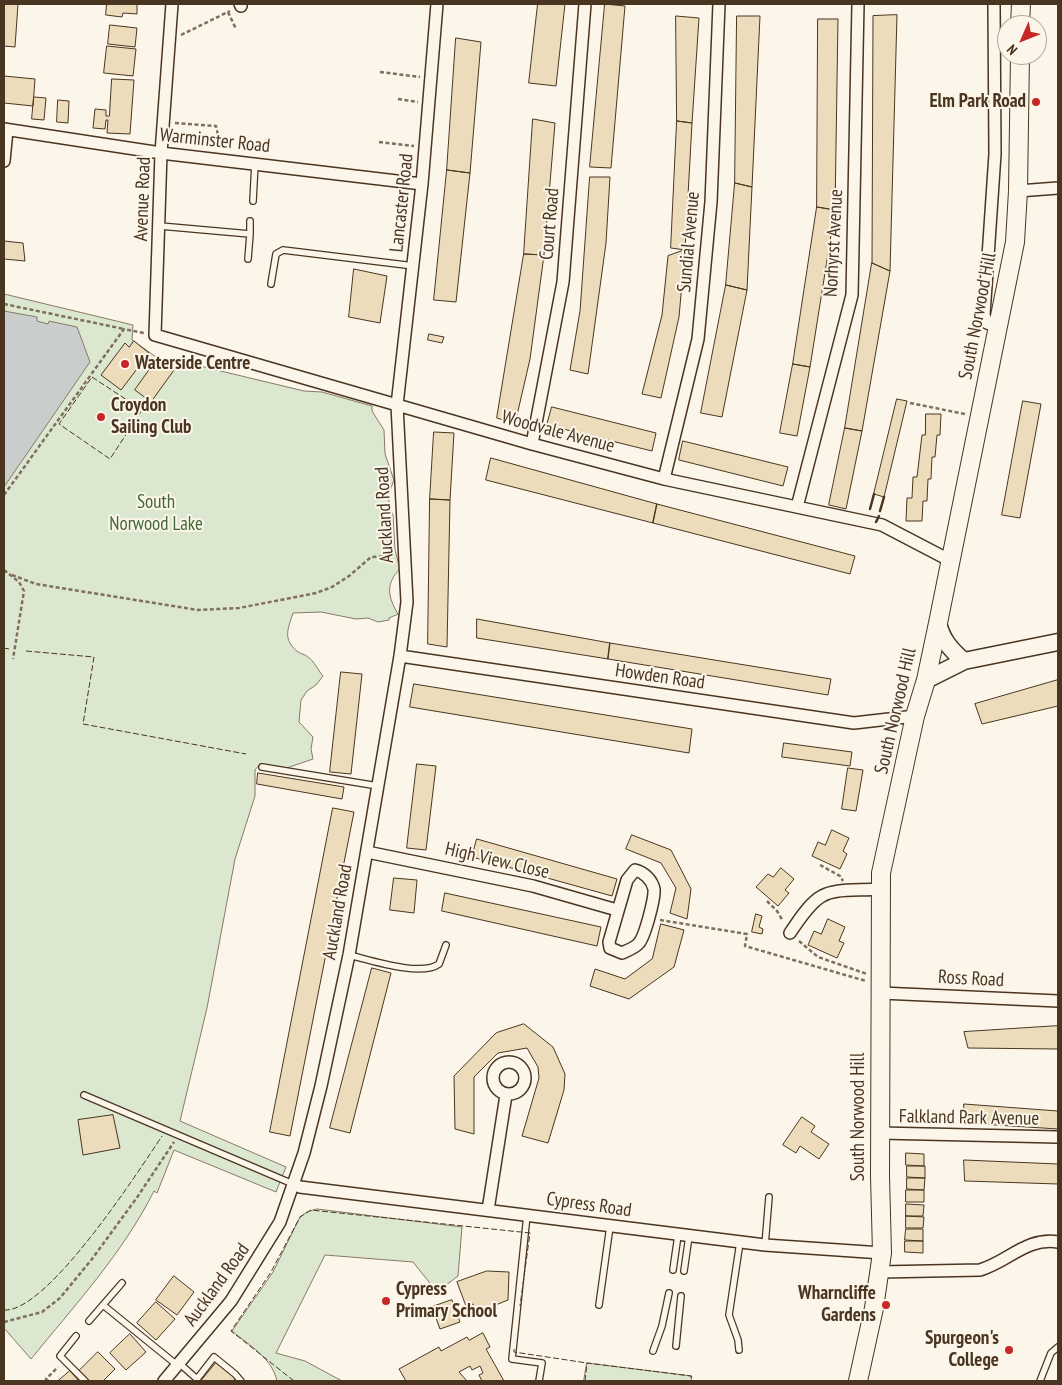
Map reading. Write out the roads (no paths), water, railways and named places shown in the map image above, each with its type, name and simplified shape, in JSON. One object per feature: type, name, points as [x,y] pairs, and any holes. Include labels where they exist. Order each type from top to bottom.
[{"type":"main road","name":"South Norwood Hill","points":[[858,1381],[882,1254],[880,1133],[882,873],[914,716],[926,680],[1015,242],[1018,191],[1020,65]]},
{"type":"main road","points":[[938,623],[941,636],[953,652],[964,661]]},
{"type":"main road","points":[[926,680],[964,661],[1058,642]]},
{"type":"street","name":"Avenue Road","points":[[155,336],[161,153],[171,40],[172,4]]},
{"type":"street","name":"Lancaster Road","points":[[397,405],[426,148],[437,4]]},
{"type":"street","name":"Court Road","points":[[532,444],[563,282],[585,4]]},
{"type":"street","name":"Sundial Avenue","points":[[664,479],[698,339],[710,202],[719,4]]},
{"type":"street","name":"Norhyrst Avenue","points":[[797,507],[852,294],[858,4]]},
{"type":"street","points":[[994,4],[995,154],[984,315],[987,323],[998,327]]},
{"type":"street","points":[[4,161],[6,130]]},
{"type":"street","name":"Warminster Road","points":[[6,130],[161,153],[422,184]]},
{"type":"street","points":[[1018,191],[1058,188]]},
{"type":"street","name":"Woodvale Avenue","points":[[155,336],[532,444],[664,479],[882,525],[951,561]]},
{"type":"street","name":"Auckland Road","points":[[164,1381],[249,1276],[280,1222],[321,1086],[349,955],[400,656],[407,602],[397,405]]},
{"type":"street","name":"Howden Road","points":[[400,656],[854,723],[914,716]]},
{"type":"street","name":"High View Close","points":[[367,852],[533,886],[617,910]]},
{"type":"street","points":[[635,870],[647,876],[654,889],[648,918],[639,943],[622,953],[610,948],[617,910],[631,873],[635,870]]},
{"type":"street","points":[[790,933],[805,910],[819,896],[833,892],[881,889]]},
{"type":"street","name":"Ross Road","points":[[881,985],[1058,1001]]},
{"type":"street","points":[[488,1210],[506,1095]]},
{"type":"street","name":"Falkland Park Avenue","points":[[880,1133],[1058,1138]]},
{"type":"street","name":"Cypress Road","points":[[293,1184],[300,1188],[488,1210],[683,1236],[765,1245],[882,1254]]},
{"type":"street","points":[[880,1272],[980,1270],[994,1266],[1028,1245],[1042,1241],[1058,1242]]},
{"type":"lane","points":[[253,202],[255,163]]},
{"type":"lane","points":[[248,259],[250,221]]},
{"type":"lane","points":[[160,226],[250,234]]},
{"type":"lane","points":[[270,284],[276,254],[283,250],[414,266]]},
{"type":"lane","points":[[262,767],[378,786]]},
{"type":"lane","points":[[349,955],[410,968],[428,968],[439,964],[446,945]]},
{"type":"lane","points":[[84,1096],[293,1184]]},
{"type":"lane","points":[[765,1245],[769,1197]]},
{"type":"lane","points":[[527,1215],[512,1359],[542,1363],[539,1381]]},
{"type":"lane","points":[[599,1304],[610,1226]]},
{"type":"lane","points":[[673,1270],[683,1236]]},
{"type":"lane","points":[[683,1236],[684,1271]]},
{"type":"lane","points":[[739,1350],[738,1340],[729,1315],[740,1242]]},
{"type":"lane","points":[[89,1321],[122,1283]]},
{"type":"lane","points":[[653,1351],[662,1326],[669,1293]]},
{"type":"lane","points":[[676,1346],[681,1296]]},
{"type":"lane","points":[[103,1305],[197,1379],[214,1357],[241,1381]]},
{"type":"lane","points":[[76,1336],[60,1356],[85,1381]]},
{"type":"lane","points":[[1040,1381],[1051,1353],[1058,1348]]},
{"type":"place","name":"Elm Park Road","points":[[1036,102]]},
{"type":"place","name":"Waterside Centre","points":[[125,364]]},
{"type":"place","name":"Croydon Sailing Club","points":[[101,417]]},
{"type":"place","name":"Cypress Primary School","points":[[386,1301]]},
{"type":"place","name":"Wharncliffe Gardens","points":[[886,1305]]},
{"type":"place","name":"Spurgeon's College","points":[[1009,1350]]},
{"type":"park label","name":"South Norwood Lake","points":[[156,514]]}]
